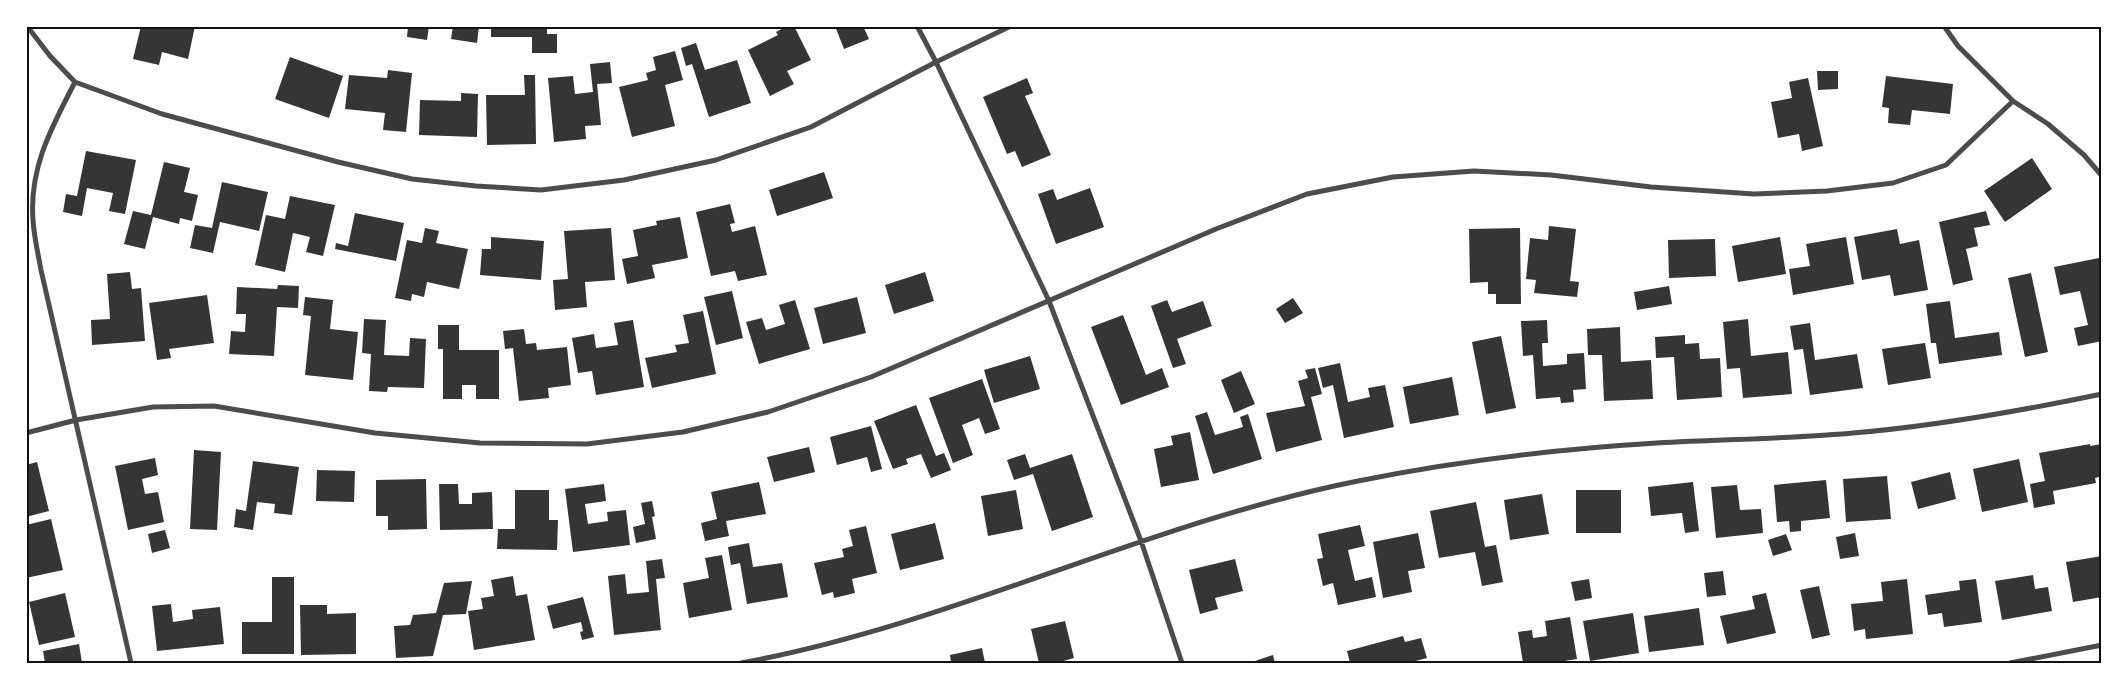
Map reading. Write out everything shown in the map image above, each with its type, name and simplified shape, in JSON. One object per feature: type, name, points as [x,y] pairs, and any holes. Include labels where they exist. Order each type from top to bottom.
[{"type":"street","points":[[27,26],[50,56],[75,82],[162,114],[338,162],[412,179],[476,186],[541,190],[624,180],[716,160],[810,127],[936,62],[1011,26]]},
{"type":"street","points":[[917,26],[936,62],[1049,301],[1141,541],[1182,663]]},
{"type":"street","points":[[1944,26],[1958,46],[2013,100],[2048,124],[2084,155],[2102,176]]},
{"type":"street","points":[[75,82],[46,139],[35,177],[32,220],[41,270],[131,663]]},
{"type":"street","points":[[26,433],[76,420],[153,408],[214,406],[375,433],[480,443],[587,444],[682,432],[768,412],[871,377],[1216,228],[1307,194],[1392,177],[1474,171],[1551,175],[1652,187],[1754,194],[1827,191],[1893,182],[1946,165],[2013,100]]},
{"type":"street","points":[[741,663],[788,654],[921,617],[1010,588],[1141,541],[1270,502],[1357,481],[1493,457],[1654,443],[1852,434],[1948,422],[2102,394]]},
{"type":"street","points":[[2010,663],[2102,645]]},
{"type":"building","points":[[141,26],[195,26],[188,59],[162,52],[159,65],[133,59]]},
{"type":"building","points":[[408,26],[429,26],[427,40],[407,37]]},
{"type":"building","points":[[453,26],[479,26],[477,43],[451,39]]},
{"type":"building","points":[[491,26],[547,26],[547,34],[557,34],[557,53],[532,53],[532,37],[491,37]]},
{"type":"building","points":[[787,26],[794,26],[811,60],[787,71],[794,84],[770,96],[748,50],[778,35],[776,32]]},
{"type":"building","points":[[835,26],[863,26],[869,39],[844,49]]},
{"type":"building","points":[[696,43],[705,70],[737,60],[751,103],[709,117],[692,64],[686,66],[681,48]]},
{"type":"building","points":[[675,51],[683,80],[665,85],[675,126],[632,137],[619,87],[648,80],[646,73],[656,70],[653,57]]},
{"type":"building","points":[[290,57],[343,76],[329,118],[275,99]]},
{"type":"building","points":[[610,62],[612,83],[597,84],[601,125],[585,126],[586,139],[554,142],[548,78],[573,76],[575,94],[593,92],[590,64]]},
{"type":"building","points":[[388,70],[412,73],[406,132],[383,130],[385,113],[345,109],[349,75],[387,78]]},
{"type":"building","points":[[1817,71],[1838,71],[1838,89],[1818,90]]},
{"type":"building","points":[[524,75],[535,75],[536,144],[487,145],[486,95],[525,95]]},
{"type":"building","points":[[1886,76],[1953,84],[1950,114],[1912,110],[1910,125],[1888,123],[1889,108],[1882,107]]},
{"type":"building","points":[[1027,78],[1033,93],[1025,96],[1051,155],[1022,167],[1015,151],[1007,154],[983,97]]},
{"type":"building","points":[[1808,78],[1823,146],[1802,151],[1799,134],[1778,138],[1771,102],[1792,98],[1789,82]]},
{"type":"building","points":[[461,93],[478,94],[477,137],[419,135],[420,100],[461,101]]},
{"type":"building","points":[[86,151],[136,160],[125,214],[109,211],[113,193],[87,188],[82,216],[63,212],[66,194],[77,196]]},
{"type":"building","points":[[2032,158],[2052,189],[2005,222],[1984,191]]},
{"type":"building","points":[[164,162],[190,168],[184,192],[198,195],[192,221],[180,218],[179,224],[153,217],[145,249],[124,244],[133,211],[151,215]]},
{"type":"building","points":[[824,172],[833,198],[777,216],[769,190]]},
{"type":"building","points":[[222,182],[268,192],[259,231],[220,222],[213,253],[190,248],[195,225],[212,228]]},
{"type":"building","points":[[1090,188],[1104,227],[1056,244],[1038,194],[1053,189],[1057,200]]},
{"type":"building","points":[[290,196],[335,205],[323,256],[306,252],[310,237],[293,233],[285,272],[255,265],[266,215],[285,219]]},
{"type":"building","points":[[730,204],[735,223],[730,224],[732,232],[755,226],[767,275],[738,281],[735,271],[711,276],[696,212]]},
{"type":"building","points":[[1986,211],[1990,225],[1974,228],[1978,246],[1966,249],[1973,280],[1953,285],[1939,222]]},
{"type":"building","points":[[355,213],[404,223],[396,261],[335,249],[336,243],[348,246]]},
{"type":"building","points":[[680,217],[688,258],[652,265],[655,278],[627,284],[622,259],[638,256],[633,230],[657,225],[656,221]]},
{"type":"building","points":[[1549,226],[1576,229],[1570,281],[1579,282],[1577,297],[1534,293],[1536,280],[1526,279],[1530,238],[1548,240]]},
{"type":"building","points":[[425,228],[439,231],[436,243],[468,249],[459,289],[427,282],[424,297],[412,294],[411,301],[395,298],[407,240],[422,243]]},
{"type":"building","points":[[611,228],[615,280],[585,282],[587,307],[555,310],[553,280],[568,279],[564,231]]},
{"type":"building","points":[[1520,228],[1521,304],[1496,304],[1496,294],[1488,294],[1488,282],[1470,283],[1469,229]]},
{"type":"building","points":[[1897,229],[1900,244],[1919,240],[1928,290],[1894,296],[1890,275],[1862,280],[1854,237]]},
{"type":"building","points":[[491,237],[544,241],[541,280],[480,275],[482,249],[491,249]]},
{"type":"building","points":[[1780,237],[1786,274],[1738,282],[1732,246]]},
{"type":"building","points":[[1846,237],[1854,284],[1793,295],[1789,269],[1810,266],[1806,244]]},
{"type":"building","points":[[1715,239],[1716,276],[1669,278],[1668,240]]},
{"type":"building","points":[[2099,258],[2102,269],[2102,341],[2078,346],[2074,328],[2088,325],[2080,291],[2060,295],[2054,267]]},
{"type":"building","points":[[130,272],[132,289],[141,288],[145,341],[92,345],[91,320],[110,319],[107,274]]},
{"type":"building","points":[[925,272],[934,301],[894,314],[885,285]]},
{"type":"building","points":[[2031,273],[2048,352],[2025,357],[2008,278]]},
{"type":"building","points":[[278,285],[299,286],[298,308],[277,307],[274,356],[229,354],[231,331],[245,332],[246,314],[236,314],[237,287],[277,289]]},
{"type":"building","points":[[1669,286],[1672,304],[1637,310],[1634,292]]},
{"type":"building","points":[[732,291],[743,338],[716,345],[704,297]]},
{"type":"building","points":[[207,295],[214,343],[169,349],[171,358],[157,360],[149,303]]},
{"type":"building","points":[[305,297],[333,300],[330,329],[358,332],[353,380],[305,375],[311,316],[303,315]]},
{"type":"building","points":[[857,297],[866,333],[823,344],[814,308]]},
{"type":"building","points":[[1293,298],[1303,313],[1285,323],[1276,309]]},
{"type":"building","points":[[795,300],[810,349],[759,364],[746,322],[762,318],[766,330],[785,324],[779,305]]},
{"type":"building","points":[[1167,300],[1172,312],[1203,301],[1212,326],[1177,339],[1186,364],[1173,368],[1151,306]]},
{"type":"building","points":[[1950,301],[1955,338],[1999,332],[2002,355],[1939,364],[1936,343],[1931,343],[1926,304]]},
{"type":"building","points":[[703,311],[716,374],[652,388],[645,358],[677,352],[675,345],[689,343],[683,315]]},
{"type":"building","points":[[1123,315],[1146,375],[1162,368],[1169,387],[1121,405],[1091,327]]},
{"type":"building","points":[[364,319],[386,320],[384,355],[409,356],[410,338],[426,339],[424,388],[388,387],[387,392],[369,391],[371,354],[362,353]]},
{"type":"building","points":[[1748,319],[1751,356],[1788,352],[1792,394],[1743,398],[1740,368],[1727,369],[1723,322]]},
{"type":"building","points":[[633,320],[644,387],[596,395],[592,371],[578,373],[572,338],[594,334],[596,348],[618,345],[614,323]]},
{"type":"building","points":[[1547,320],[1548,343],[1542,343],[1543,366],[1567,364],[1567,354],[1584,353],[1586,389],[1573,390],[1574,402],[1561,403],[1560,397],[1536,399],[1533,355],[1523,356],[1521,321]]},
{"type":"building","points":[[1810,323],[1815,360],[1857,354],[1863,388],[1810,395],[1803,349],[1794,350],[1790,326]]},
{"type":"building","points":[[438,325],[459,325],[459,350],[499,350],[499,399],[476,399],[476,385],[462,385],[462,399],[443,399],[443,349],[438,349]]},
{"type":"building","points":[[1620,327],[1621,362],[1651,360],[1653,399],[1604,401],[1602,355],[1588,355],[1587,329]]},
{"type":"building","points":[[524,329],[526,344],[536,343],[537,350],[567,347],[571,385],[548,388],[549,398],[519,401],[513,348],[505,349],[503,331]]},
{"type":"building","points":[[1685,335],[1685,344],[1699,343],[1700,359],[1720,358],[1722,397],[1677,400],[1674,357],[1656,358],[1655,337]]},
{"type":"building","points":[[1501,336],[1516,408],[1486,414],[1472,342]]},
{"type":"building","points":[[1925,343],[1931,378],[1888,385],[1882,349]]},
{"type":"building","points":[[1030,356],[1040,389],[994,403],[984,370]]},
{"type":"building","points":[[1340,363],[1348,402],[1370,397],[1368,388],[1385,385],[1394,427],[1344,438],[1333,385],[1323,388],[1318,368]]},
{"type":"building","points":[[1315,368],[1322,394],[1311,397],[1322,440],[1276,452],[1266,413],[1305,406],[1298,381],[1308,378],[1305,370]]},
{"type":"building","points":[[1241,371],[1255,404],[1234,413],[1221,380]]},
{"type":"building","points":[[1452,377],[1459,415],[1410,424],[1403,387]]},
{"type":"building","points":[[982,379],[1000,429],[985,434],[979,418],[962,425],[973,455],[953,463],[929,398]]},
{"type":"building","points":[[916,405],[936,456],[944,453],[951,470],[931,478],[921,454],[906,459],[908,464],[893,469],[874,421]]},
{"type":"building","points":[[1207,412],[1215,435],[1243,427],[1240,417],[1248,414],[1262,459],[1213,474],[1195,416]]},
{"type":"building","points":[[871,426],[882,469],[871,472],[867,457],[837,465],[830,437]]},
{"type":"building","points":[[1190,432],[1199,480],[1161,487],[1154,449],[1173,445],[1171,436]]},
{"type":"building","points":[[2090,444],[2090,446],[2102,444],[2102,476],[2095,478],[2096,483],[2053,491],[2055,504],[2034,508],[2030,484],[2045,481],[2039,453]]},
{"type":"building","points":[[809,447],[815,472],[774,482],[767,457]]},
{"type":"building","points":[[194,450],[221,452],[217,530],[190,529]]},
{"type":"building","points":[[1025,454],[1030,468],[1072,454],[1093,517],[1052,531],[1033,474],[1014,480],[1007,460]]},
{"type":"building","points":[[155,458],[158,475],[142,479],[145,494],[158,492],[164,522],[128,530],[115,466]]},
{"type":"building","points":[[2019,459],[2028,502],[1982,512],[1973,469]]},
{"type":"building","points":[[253,461],[299,467],[292,515],[274,513],[275,504],[257,502],[253,530],[234,527],[236,509],[246,511]]},
{"type":"building","points":[[37,462],[49,511],[26,517],[26,465]]},
{"type":"building","points":[[317,470],[355,471],[354,502],[316,501]]},
{"type":"building","points":[[1950,472],[1956,499],[1918,509],[1911,482]]},
{"type":"building","points":[[1887,476],[1891,519],[1846,522],[1843,479]]},
{"type":"building","points":[[426,479],[427,529],[388,530],[388,516],[376,516],[376,480]]},
{"type":"building","points":[[1826,480],[1830,518],[1801,521],[1801,531],[1790,532],[1789,521],[1777,522],[1774,485]]},
{"type":"building","points":[[759,482],[766,514],[726,521],[729,536],[705,541],[701,523],[717,519],[711,492]]},
{"type":"building","points":[[1693,482],[1699,531],[1685,533],[1682,513],[1651,516],[1648,487]]},
{"type":"building","points":[[439,484],[458,484],[459,504],[472,504],[472,493],[492,492],[493,529],[440,530]]},
{"type":"building","points":[[604,484],[606,501],[585,504],[588,524],[608,521],[607,512],[626,510],[630,545],[573,552],[565,489]]},
{"type":"building","points":[[1737,485],[1740,510],[1761,509],[1763,533],[1716,538],[1711,487]]},
{"type":"building","points":[[515,490],[549,490],[549,520],[558,520],[557,550],[497,549],[498,529],[515,529]]},
{"type":"building","points":[[1016,490],[1023,529],[988,536],[981,496]]},
{"type":"building","points":[[1576,490],[1621,490],[1621,533],[1576,533]]},
{"type":"building","points":[[1542,494],[1549,534],[1510,540],[1504,500]]},
{"type":"building","points":[[652,501],[655,516],[652,517],[656,539],[636,543],[633,527],[645,524],[641,503]]},
{"type":"building","points":[[1476,502],[1485,547],[1496,545],[1503,582],[1482,586],[1475,552],[1439,558],[1430,511]]},
{"type":"building","points":[[51,519],[63,570],[26,578],[26,525]]},
{"type":"building","points":[[935,523],[944,559],[900,570],[891,534]]},
{"type":"building","points":[[1360,525],[1365,546],[1348,550],[1355,581],[1372,577],[1376,597],[1338,605],[1333,583],[1323,586],[1317,559],[1323,558],[1318,534]]},
{"type":"building","points":[[866,526],[877,573],[852,579],[855,593],[834,598],[833,592],[822,595],[814,563],[844,557],[842,549],[853,546],[849,530]]},
{"type":"building","points":[[165,530],[170,548],[152,553],[148,534]]},
{"type":"building","points":[[1418,533],[1425,568],[1408,571],[1412,592],[1383,598],[1373,542]]},
{"type":"building","points":[[1855,533],[1859,556],[1840,559],[1836,537]]},
{"type":"building","points":[[1786,534],[1792,550],[1773,556],[1768,540]]},
{"type":"building","points":[[749,543],[753,567],[782,563],[788,597],[747,604],[740,563],[731,565],[728,547]]},
{"type":"building","points":[[722,555],[732,610],[689,618],[683,583],[709,578],[705,558]]},
{"type":"building","points":[[2102,556],[2102,597],[2073,602],[2066,562]]},
{"type":"building","points":[[662,559],[665,578],[656,579],[661,630],[614,635],[608,576],[625,574],[627,594],[649,592],[646,561]]},
{"type":"building","points":[[1235,559],[1243,591],[1215,598],[1218,609],[1200,614],[1189,570]]},
{"type":"building","points":[[1723,571],[1726,595],[1707,597],[1704,573]]},
{"type":"building","points":[[2033,575],[2035,589],[2048,587],[2052,611],[2002,620],[1995,581]]},
{"type":"building","points":[[513,576],[516,596],[527,594],[535,640],[474,650],[468,611],[483,609],[481,598],[494,596],[491,580]]},
{"type":"building","points":[[272,577],[294,577],[294,654],[242,654],[242,622],[272,622]]},
{"type":"building","points":[[1589,579],[1592,598],[1575,601],[1571,582]]},
{"type":"building","points":[[1907,579],[1913,634],[1866,639],[1865,629],[1854,631],[1851,604],[1883,601],[1881,582]]},
{"type":"building","points":[[1976,579],[1982,622],[1944,627],[1942,613],[1928,615],[1925,595],[1960,590],[1959,581]]},
{"type":"building","points":[[472,581],[466,614],[443,615],[433,656],[396,658],[394,626],[410,625],[413,615],[436,613],[444,583]]},
{"type":"building","points":[[1819,586],[1830,635],[1812,639],[1800,590]]},
{"type":"building","points":[[65,593],[75,637],[39,645],[29,602]]},
{"type":"building","points":[[1766,593],[1776,633],[1727,644],[1720,616],[1755,609],[1752,596]]},
{"type":"building","points":[[583,597],[594,637],[582,640],[580,632],[583,631],[581,622],[553,629],[547,606]]},
{"type":"building","points":[[171,604],[173,622],[193,619],[192,610],[220,607],[224,644],[157,651],[152,606]]},
{"type":"building","points":[[300,605],[327,605],[327,614],[356,613],[356,654],[301,655]]},
{"type":"building","points":[[1699,608],[1704,645],[1649,652],[1644,616]]},
{"type":"building","points":[[1633,613],[1639,653],[1590,661],[1583,621]]},
{"type":"building","points":[[1570,617],[1577,659],[1552,663],[1523,663],[1518,632],[1532,630],[1533,638],[1547,636],[1545,621]]},
{"type":"building","points":[[1065,621],[1074,658],[1056,663],[1039,663],[1031,629]]},
{"type":"building","points":[[1403,636],[1405,642],[1421,638],[1427,658],[1408,663],[1350,663],[1347,651]]},
{"type":"building","points":[[79,644],[82,663],[45,663],[43,651]]},
{"type":"building","points":[[982,648],[985,663],[951,663],[950,655]]},
{"type":"building","points":[[1273,655],[1275,663],[1256,663],[1255,661]]}]
